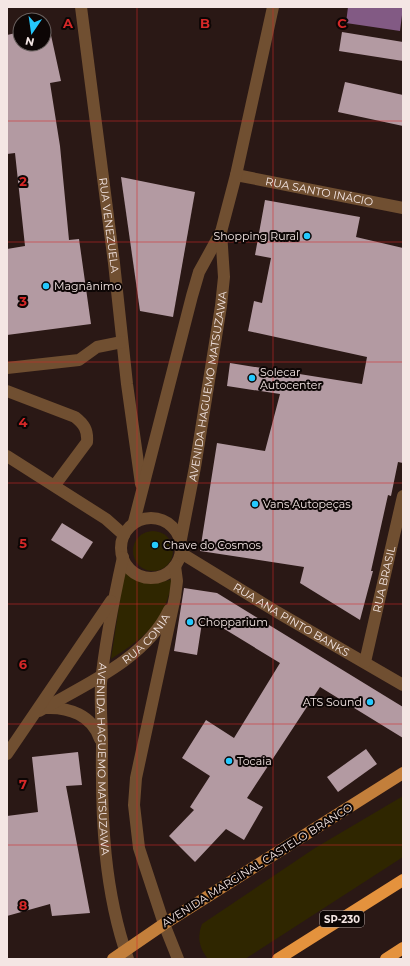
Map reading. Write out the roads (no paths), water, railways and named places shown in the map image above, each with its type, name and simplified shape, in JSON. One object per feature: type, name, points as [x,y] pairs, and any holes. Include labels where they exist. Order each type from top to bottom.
[{"type":"highway","name":"SP-230","points":[[279,958],[403,880]]},
{"type":"highway","points":[[386,959],[403,948]]},
{"type":"main road","name":"AVENIDA MARGINAL CASTELO BRANCO","points":[[113,959],[126,954],[164,924],[403,773]]},
{"type":"street","name":"RUA VENEZUELA","points":[[81,7],[114,263],[122,342],[142,491]]},
{"type":"street","name":"AVENIDA HAGUEMO MATSUZAWA","points":[[134,522],[199,272],[221,232],[236,175],[273,7]]},
{"type":"street","name":"RUA SANTO INÁCIO","points":[[236,175],[403,208]]},
{"type":"street","name":"AVENIDA HAGUEMO MATSUZAWA","points":[[181,539],[195,466],[221,306],[224,277],[221,232]]},
{"type":"street","points":[[7,368],[79,360],[97,347],[122,342]]},
{"type":"street","points":[[7,391],[75,417],[86,428],[87,442],[55,486]]},
{"type":"street","points":[[7,456],[106,519],[124,535]]},
{"type":"street","name":"RUA BRASIL","points":[[364,662],[403,496]]},
{"type":"street","points":[[143,519],[162,519],[177,531],[181,539],[181,553],[175,566],[169,572],[151,578],[134,572],[127,565],[121,550],[124,535],[130,526],[134,522],[143,519]]},
{"type":"street","name":"RUA ANA PINTO BANKS","points":[[181,553],[277,612],[403,685]]},
{"type":"street","name":"AVENIDA HAGUEMO MATSUZAWA","points":[[123,557],[114,597],[101,685],[103,837],[112,899],[126,954]]},
{"type":"street","points":[[175,566],[177,581],[175,597],[136,778],[134,805],[139,848],[164,924],[178,959]]},
{"type":"street","name":"RUA CONIA","points":[[7,754],[40,710],[114,597]]},
{"type":"street","name":"RUA CONIA","points":[[40,710],[102,675],[135,654],[144,646],[165,618],[175,597]]},
{"type":"street","points":[[40,710],[65,708],[83,717],[95,728],[102,745]]},
{"type":"place","name":"Shopping Rural","points":[[307,236]]},
{"type":"place","name":"Magnânimo","points":[[46,286]]},
{"type":"place","name":"Solecar Autocenter","points":[[252,378]]},
{"type":"place","name":"Vans Autopeças","points":[[255,504]]},
{"type":"place","name":"Chave do Cosmos","points":[[155,545]]},
{"type":"place","name":"Chopparium","points":[[190,622]]},
{"type":"place","name":"ATS Sound","points":[[370,702]]},
{"type":"place","name":"Tocaia","points":[[229,761]]}]
